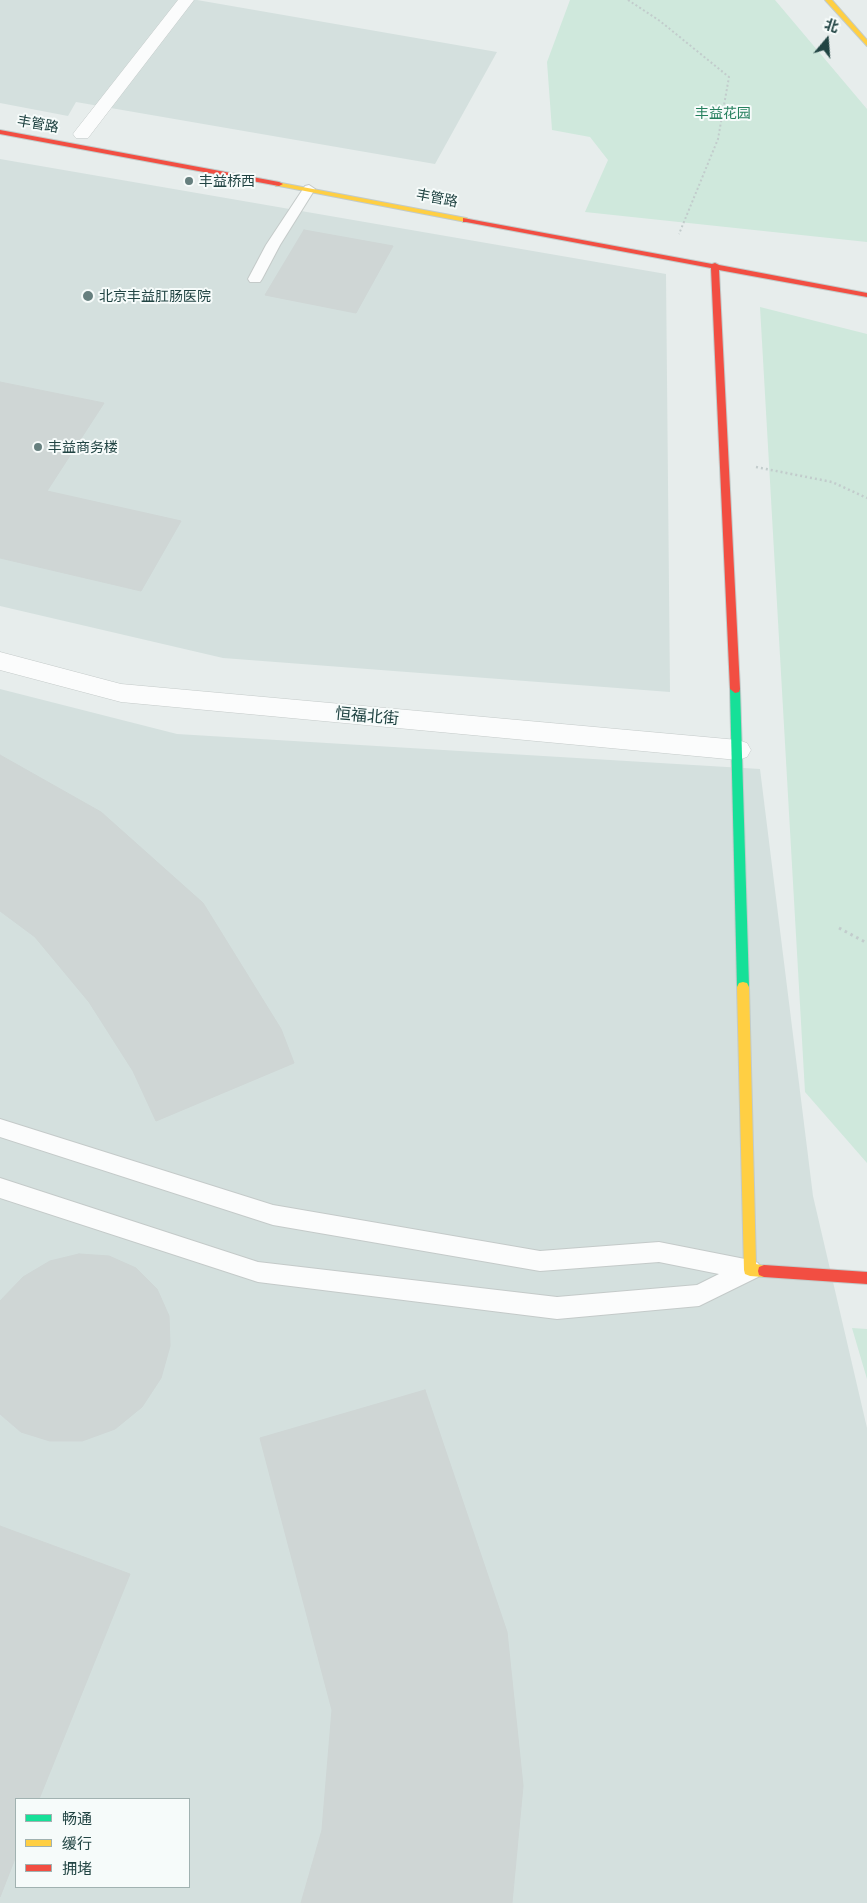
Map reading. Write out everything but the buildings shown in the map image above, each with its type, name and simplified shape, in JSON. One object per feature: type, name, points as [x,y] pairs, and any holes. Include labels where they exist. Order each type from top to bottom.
[{"type":"street","points":[[83,134],[186,0]]},
{"type":"street","points":[[828,0],[867,44]]},
{"type":"street","name":"丰管路","points":[[0,132],[867,295]]},
{"type":"street","points":[[715,265],[738,750],[750,1270],[867,1278]]},
{"type":"street","name":"恒福北街","points":[[0,661],[121,693],[738,750]]},
{"type":"lane","points":[[255,279],[273,245],[309,189]]},
{"type":"lane","points":[[0,1128],[273,1215],[540,1261],[659,1252],[750,1270]]},
{"type":"lane","points":[[0,1188],[258,1272],[557,1308],[699,1295],[750,1270]]},
{"type":"path","points":[[628,0],[660,20],[729,76],[718,139],[676,241]]},
{"type":"path","points":[[750,466],[832,482],[867,498]]},
{"type":"path","points":[[839,928],[867,943]]},
{"type":"shaded area","points":[[0,0],[197,0],[497,52],[435,164],[76,102],[68,116],[0,103]]},
{"type":"shaded area","points":[[0,159],[666,274],[670,692],[223,658],[0,606]]},
{"type":"shaded area","points":[[0,689],[177,734],[760,769],[813,1196],[867,1428],[867,1903],[0,1903]]},
{"type":"green space","name":"丰益花园","points":[[570,0],[775,0],[867,109],[867,242],[585,212],[608,160],[590,137],[552,130],[547,62]]},
{"type":"green space","points":[[760,307],[867,334],[867,1163],[805,1092]]},
{"type":"green space","points":[[852,1328],[867,1329],[867,1379]]},
{"type":"traffic: fast","points":[[735,689],[743,987]]},
{"type":"traffic: slow","points":[[828,0],[867,44]]},
{"type":"traffic: slow","points":[[279,184],[466,220]]},
{"type":"traffic: slow","points":[[743,987],[750,1270],[764,1271]]},
{"type":"traffic: jam","points":[[0,132],[279,184]]},
{"type":"traffic: jam","points":[[466,220],[867,295]]},
{"type":"traffic: jam","points":[[715,265],[735,689]]},
{"type":"traffic: jam","points":[[764,1271],[867,1278]]},
{"type":"place","name":"丰益桥西","points":[[189,181]]},
{"type":"place","name":"北京丰益肛肠医院","points":[[88,296]]},
{"type":"place","name":"丰益商务楼","points":[[38,447]]}]
